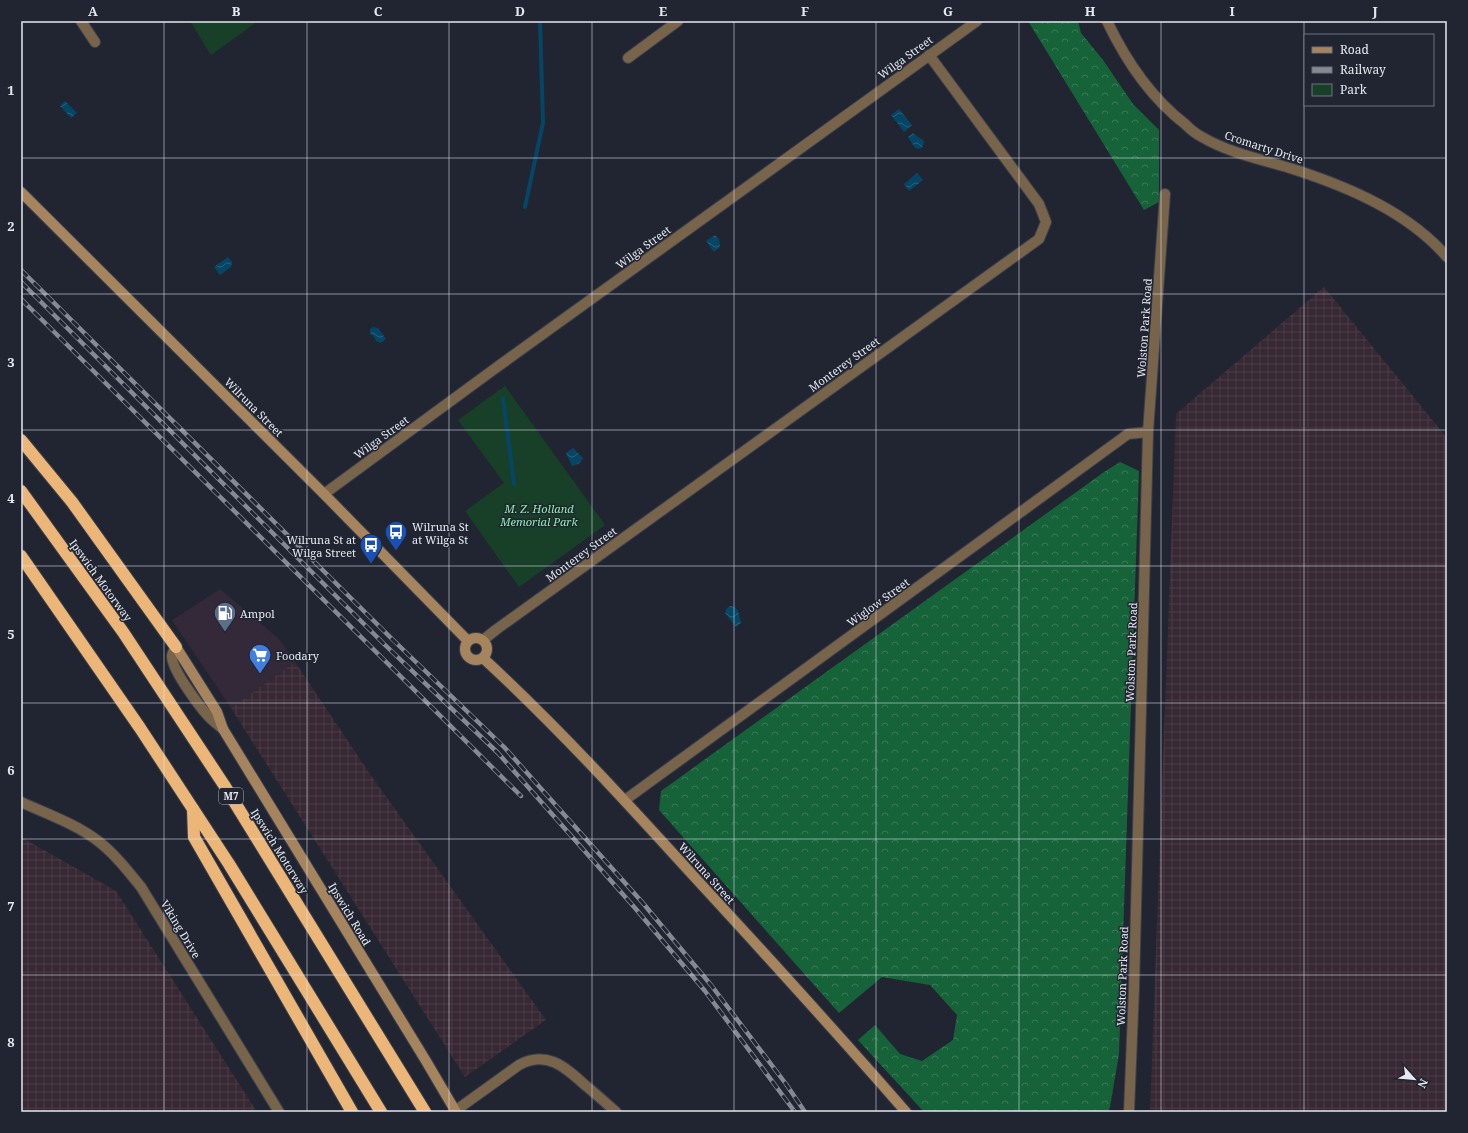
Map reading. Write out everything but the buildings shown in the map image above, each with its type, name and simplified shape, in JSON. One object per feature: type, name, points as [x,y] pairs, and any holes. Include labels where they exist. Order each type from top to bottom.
[{"type":"highway","points":[[21,440],[72,502],[176,647]]},
{"type":"highway","name":"Ipswich Motorway","points":[[21,491],[123,632],[224,785],[425,1112]]},
{"type":"highway","points":[[21,556],[136,722],[229,864],[380,1112]]},
{"type":"highway","points":[[192,808],[194,837],[352,1112]]},
{"type":"main road","name":"Wilruna Street","points":[[21,192],[324,494],[468,641]]},
{"type":"main road","points":[[474,638],[480,638],[483,640],[487,647],[486,655],[478,660],[473,660],[467,657],[464,648],[468,641],[474,638]]},
{"type":"main road","name":"Ipswich Road","points":[[176,647],[217,712],[223,729],[456,1111]]},
{"type":"main road","name":"Wilruna Street","points":[[483,658],[510,683],[624,800],[843,1040],[906,1112]]},
{"type":"street","points":[[81,21],[95,42]]},
{"type":"street","points":[[628,58],[678,21]]},
{"type":"street","name":"Wilga Street","points":[[324,494],[493,370],[977,21]]},
{"type":"street","name":"Cromarty Drive","points":[[1107,21],[1120,47],[1150,91],[1171,114],[1201,137],[1238,153],[1296,170],[1334,184],[1388,209],[1414,227],[1447,257]]},
{"type":"street","name":"Monterey Street","points":[[483,640],[1039,239],[1046,222],[1039,204],[929,55]]},
{"type":"street","name":"Wolston Park Road","points":[[1129,1112],[1134,988],[1148,432],[1165,194]]},
{"type":"street","name":"Wiglow Street","points":[[624,800],[1128,434],[1148,432]]},
{"type":"street","name":"Viking Drive","points":[[21,802],[73,826],[98,841],[121,862],[141,886],[279,1112]]},
{"type":"street","points":[[456,1111],[519,1065],[526,1061],[538,1059],[560,1064],[616,1112]]},
{"type":"shaded area","points":[[1324,287],[1447,438],[1447,1112],[1150,1112],[1176,414]]},
{"type":"shaded area","points":[[220,589],[278,638],[295,662],[231,708],[172,620]]},
{"type":"shaded area","points":[[295,662],[372,777],[546,1020],[465,1077],[231,708]]},
{"type":"shaded area","points":[[21,837],[116,891],[257,1112],[21,1112]]},
{"type":"green space","points":[[190,21],[258,21],[211,55]]},
{"type":"green space","points":[[1028,21],[1078,21],[1081,33],[1103,60],[1133,104],[1159,130],[1159,202],[1144,210]]},
{"type":"green space","name":"M. Z. Holland Memorial Park","points":[[505,386],[605,525],[519,587],[465,511],[504,483],[458,420]]},
{"type":"green space","points":[[1120,462],[1139,471],[1119,1054],[1110,1107],[1108,1112],[924,1112],[858,1040],[875,1025],[900,1054],[922,1061],[953,1040],[957,1015],[930,985],[882,977],[839,1013],[659,810],[661,791]]},
{"type":"water","points":[[65,101],[77,113],[71,118],[60,106]]},
{"type":"water","points":[[899,109],[912,125],[904,132],[891,115]]},
{"type":"water","points":[[913,133],[924,141],[923,146],[920,149],[915,148],[908,137]]},
{"type":"water","points":[[917,173],[923,180],[909,191],[904,184]]},
{"type":"water","points":[[715,235],[719,239],[720,247],[714,252],[706,241]]},
{"type":"water","points":[[228,257],[232,262],[231,267],[220,275],[214,267]]},
{"type":"water","points":[[373,327],[378,328],[386,339],[381,343],[376,341],[370,333],[370,329]]},
{"type":"water","points":[[573,448],[583,458],[580,463],[572,466],[566,453]]},
{"type":"water","points":[[730,606],[735,607],[738,611],[741,623],[736,627],[725,613],[727,608]]},
{"type":"waterway","points":[[525,207],[543,123],[540,21]]},
{"type":"waterway","points":[[503,398],[514,484]]},
{"type":"railway","points":[[21,270],[390,637],[504,747],[642,902],[711,985],[786,1084],[805,1112]]},
{"type":"railway","points":[[21,282],[383,643],[498,753],[635,908],[705,991],[795,1112]]},
{"type":"railway","points":[[21,299],[521,796]]},
{"type":"place","name":"Wilruna St at Wilga St","points":[[396,552]]},
{"type":"place","name":"Wilruna St at Wilga Street","points":[[371,564]]},
{"type":"place","name":"Ampol","points":[[225,632]]},
{"type":"place","name":"Foodary","points":[[260,674]]}]
